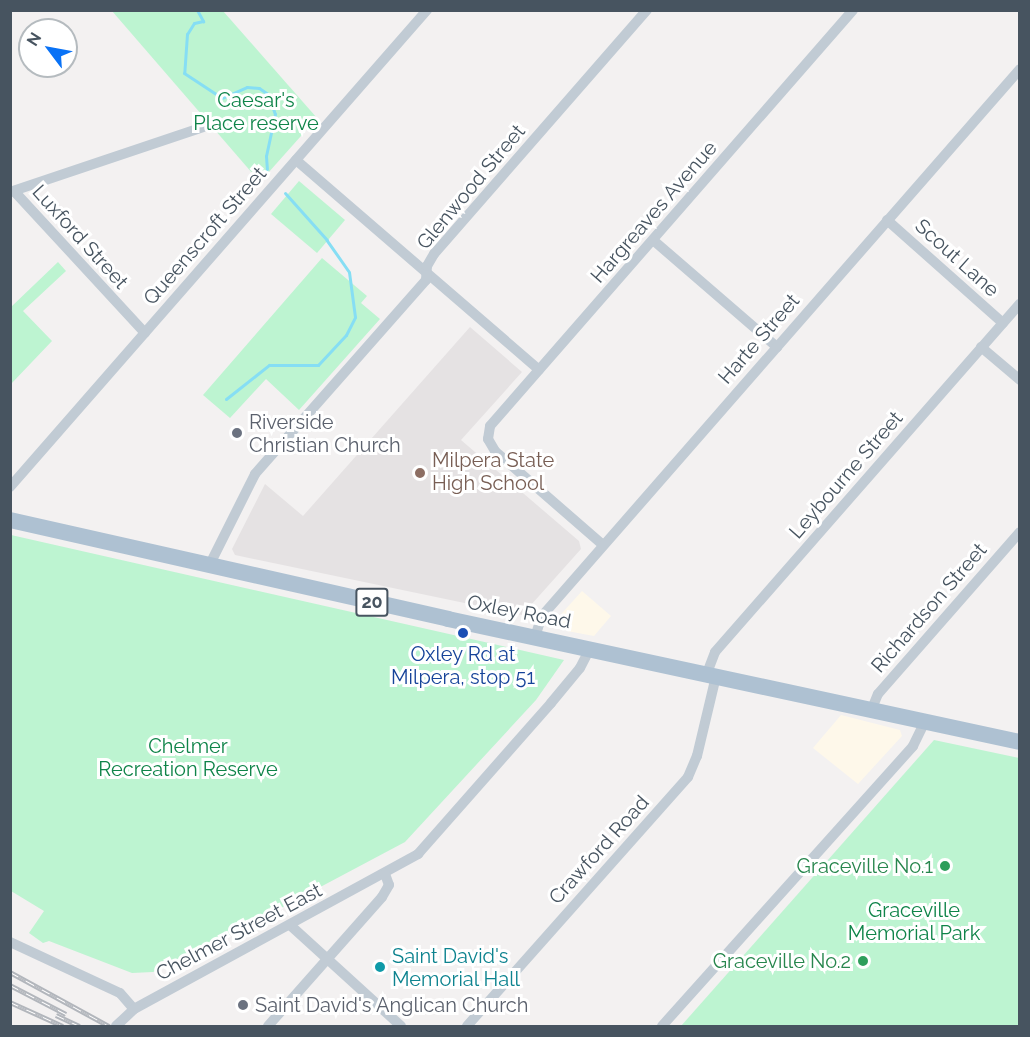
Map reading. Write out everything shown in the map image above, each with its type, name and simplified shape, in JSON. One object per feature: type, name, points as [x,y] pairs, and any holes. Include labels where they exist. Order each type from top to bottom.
[{"type":"main road","name":"Oxley Road","points":[[10,520],[209,567],[1020,742]]},
{"type":"street","name":"Queenscroft Street","points":[[10,486],[427,10]]},
{"type":"street","name":"Glenwood Street","points":[[209,567],[255,474],[426,280],[426,273],[434,254],[647,10]]},
{"type":"street","name":"Hargreaves Avenue","points":[[603,545],[495,451],[488,439],[494,421],[853,10]]},
{"type":"street","name":"Harte Street","points":[[535,637],[542,616],[1020,69]]},
{"type":"street","points":[[12,191],[203,127]]},
{"type":"street","points":[[296,159],[539,370]]},
{"type":"street","name":"Luxford Street","points":[[12,191],[145,333]]},
{"type":"street","name":"Scout Lane","points":[[887,220],[1003,323]]},
{"type":"street","points":[[653,240],[777,347]]},
{"type":"street","name":"Leybourne Street","points":[[711,674],[716,652],[1020,304]]},
{"type":"street","points":[[981,347],[1020,380]]},
{"type":"street","name":"Richardson Street","points":[[871,711],[878,694],[1020,532]]},
{"type":"street","name":"Chelmer Street East","points":[[116,1026],[134,1009],[385,874],[424,848],[551,703],[580,668],[590,648]]},
{"type":"street","name":"Crawford Road","points":[[467,1026],[688,777],[697,756],[711,674]]},
{"type":"street","points":[[662,1026],[908,752],[924,723]]},
{"type":"street","points":[[268,1026],[386,891],[389,883],[385,874]]},
{"type":"street","points":[[290,925],[401,1026]]},
{"type":"street","points":[[10,942],[120,993],[134,1009]]},
{"type":"shaded area","name":"Milpera State High School","points":[[470,327],[522,372],[461,440],[579,541],[581,549],[522,615],[235,555],[232,549],[265,484],[303,516]]},
{"type":"shaded area","points":[[582,591],[611,616],[594,636],[567,631],[554,622]]},
{"type":"shaded area","points":[[841,715],[900,730],[902,736],[858,784],[813,748]]},
{"type":"green space","name":"Caesar's Place reserve","points":[[112,11],[223,11],[317,118],[260,182]]},
{"type":"green space","points":[[299,181],[345,220],[317,253],[271,214]]},
{"type":"green space","points":[[322,258],[367,296],[361,303],[380,319],[299,410],[266,379],[230,418],[203,395]]},
{"type":"green space","points":[[58,262],[66,271],[23,311],[52,341],[11,384],[11,307]]},
{"type":"green space","name":"Chelmer Recreation Reserve","points":[[11,535],[564,660],[536,700],[405,842],[177,963],[153,972],[132,973],[49,941],[43,943],[29,933],[44,911],[11,891]]},
{"type":"green space","name":"Graceville Memorial Park","points":[[934,740],[1019,758],[1019,1026],[681,1026]]},
{"type":"waterway","points":[[197,10],[203,21],[194,23],[187,34],[184,73],[222,98],[247,87],[259,88],[268,94],[275,114],[266,156],[267,169]]},
{"type":"waterway","points":[[226,399],[269,365],[318,365],[346,335],[355,317],[349,272],[327,240],[285,193]]},
{"type":"railway","points":[[10,972],[109,1026]]},
{"type":"railway","points":[[10,985],[66,1014]]},
{"type":"railway","points":[[10,1002],[63,1026]]},
{"type":"railway","points":[[56,1015],[80,1026]]},
{"type":"place","name":"Riverside Christian Church","points":[[237,433]]},
{"type":"place","name":"Milpera State High School","points":[[420,473]]},
{"type":"place","name":"Oxley Rd at Milpera, stop 51","points":[[463,633]]},
{"type":"place","name":"Graceville No.1","points":[[945,866]]},
{"type":"place","name":"Graceville No.2","points":[[863,961]]},
{"type":"place","name":"Saint David's Memorial Hall","points":[[380,967]]},
{"type":"place","name":"Saint David's Anglican Church","points":[[243,1005]]}]
